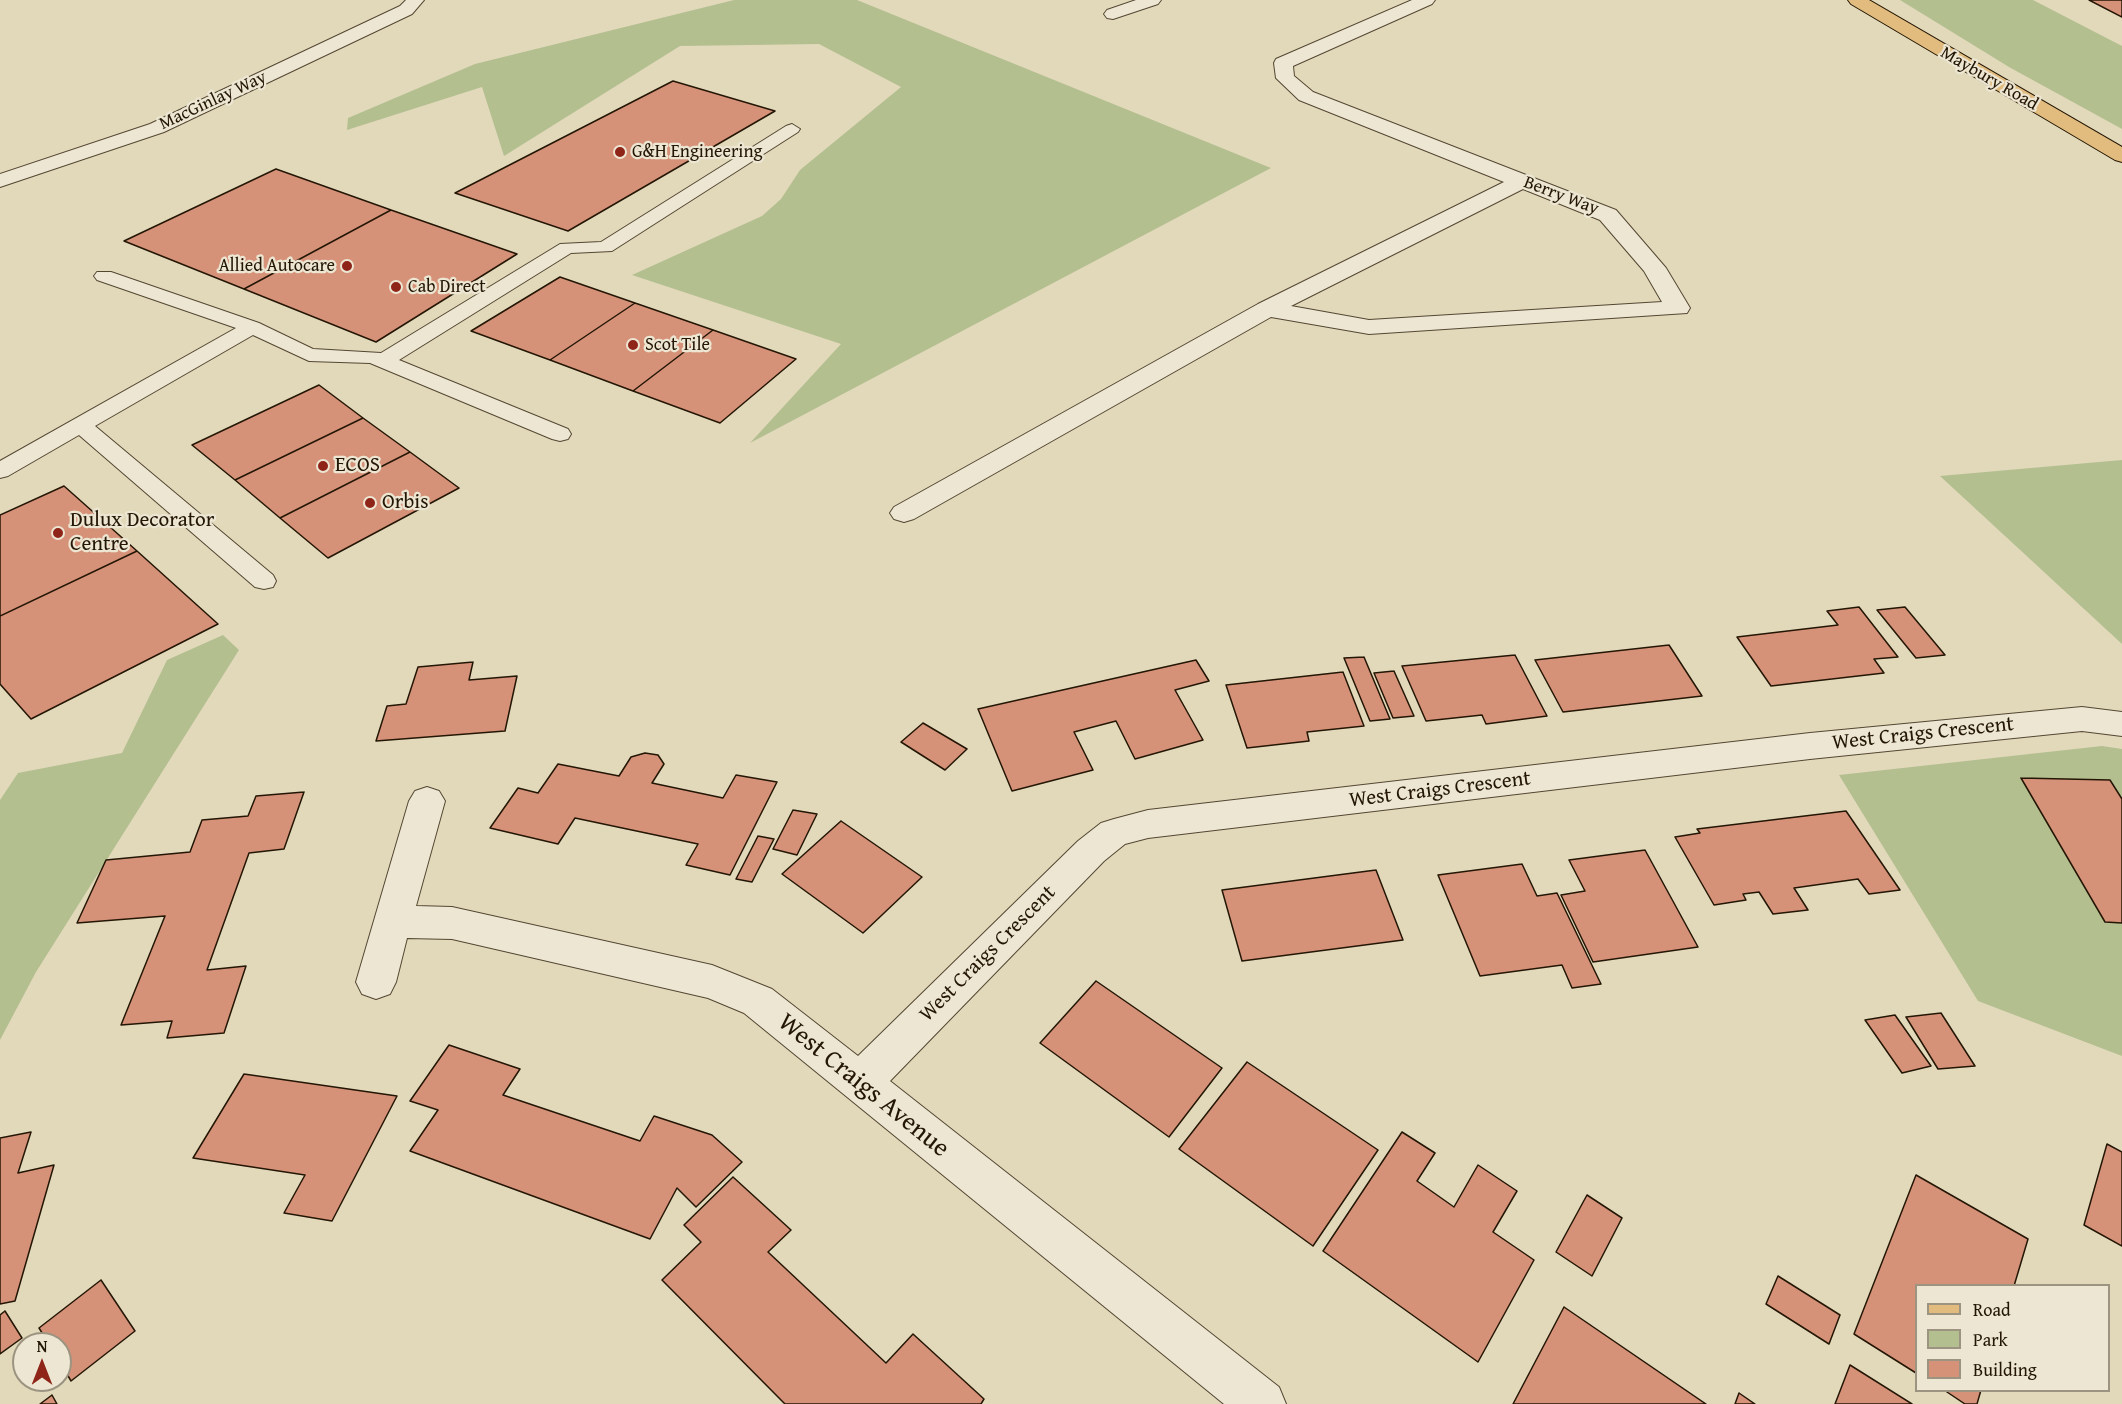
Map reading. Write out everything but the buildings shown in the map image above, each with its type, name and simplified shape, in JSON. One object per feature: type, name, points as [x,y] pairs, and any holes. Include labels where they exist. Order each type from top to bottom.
[{"type":"main road","name":"Maybury Road","points":[[1857,0],[2122,156]]},
{"type":"street","name":"MacGinlay Way","points":[[0,180],[157,128],[406,10],[415,0]]},
{"type":"street","points":[[1113,14],[1152,0]]},
{"type":"street","name":"Berry Way","points":[[1267,309],[1369,327],[1678,308],[1654,268],[1608,214],[1306,96],[1285,78],[1283,63],[1426,0]]},
{"type":"street","points":[[904,513],[1267,309],[1522,181]]},
{"type":"street","name":"West Craigs Crescent","points":[[860,1083],[1091,851],[1114,833],[1148,824],[1810,746],[2082,719],[2122,724]]},
{"type":"street","points":[[376,982],[427,801]]},
{"type":"street","name":"West Craigs Avenue","points":[[392,922],[452,923],[712,982],[758,1002],[1262,1404]]},
{"type":"lane","points":[[383,361],[567,248],[605,247],[792,129]]},
{"type":"lane","points":[[104,276],[252,327],[309,355],[373,357],[560,434]]},
{"type":"lane","points":[[0,471],[252,327]]},
{"type":"lane","points":[[80,424],[264,581]]},
{"type":"green space","points":[[734,0],[857,0],[1271,168],[750,443],[841,344],[632,275],[762,216],[781,199],[800,170],[901,87],[819,44],[680,46],[504,156],[482,87],[347,130],[348,118],[475,64]]},
{"type":"green space","points":[[1900,0],[2033,0],[2122,46],[2122,129],[2009,67]]},
{"type":"green space","points":[[2122,460],[2122,644],[1940,476]]},
{"type":"green space","points":[[223,635],[239,650],[36,972],[0,1040],[0,800],[18,773],[122,753],[167,660]]},
{"type":"green space","points":[[2102,746],[2122,749],[2122,1056],[1978,1001],[1839,775]]},
{"type":"place","name":"G&H Engineering","points":[[620,152]]},
{"type":"place","name":"Allied Autocare","points":[[347,266]]},
{"type":"place","name":"Cab Direct","points":[[396,287]]},
{"type":"place","name":"Scot Tile","points":[[633,345]]},
{"type":"place","name":"ECOS","points":[[323,466]]},
{"type":"place","name":"Orbis","points":[[370,503]]},
{"type":"place","name":"Dulux Decorator Centre","points":[[58,533]]}]
